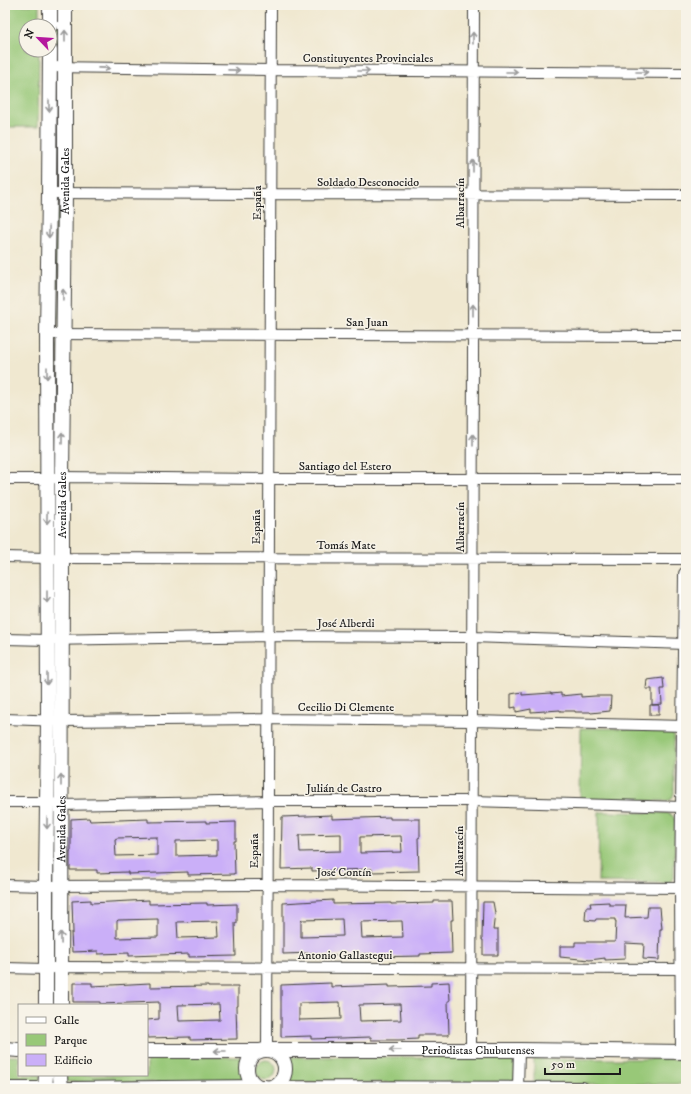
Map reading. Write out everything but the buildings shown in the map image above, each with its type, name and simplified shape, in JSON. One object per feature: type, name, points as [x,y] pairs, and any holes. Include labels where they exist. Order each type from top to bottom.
[{"type":"street","points":[[50,5],[50,18]]},
{"type":"street","name":"Avenida Gales","points":[[61,1004],[61,805],[55,720],[47,640],[47,558],[55,478],[63,334],[65,5]]},
{"type":"street","name":"España","points":[[265,1050],[268,801],[271,5]]},
{"type":"street","name":"Albarracín","points":[[471,1050],[474,5]]},
{"type":"street","name":"Avenida Gales","points":[[46,1004],[47,802],[62,640],[62,558],[55,478],[47,334],[50,193],[50,58]]},
{"type":"street","name":"Constituyentes Provinciales","points":[[50,67],[686,73]]},
{"type":"street","name":"Soldado Desconocido","points":[[50,193],[686,195]]},
{"type":"street","name":"San Juan","points":[[47,334],[686,336]]},
{"type":"street","name":"Santiago del Estero","points":[[5,479],[686,479]]},
{"type":"street","name":"Tomás Mate","points":[[5,557],[686,559]]},
{"type":"street","points":[[684,1052],[682,888],[686,574]]},
{"type":"street","name":"José Alberdi","points":[[5,639],[62,640],[268,636],[472,637],[685,644]]},
{"type":"street","name":"Cecilio Di Clemente","points":[[5,719],[472,721],[685,726]]},
{"type":"street","name":"Julián de Castro","points":[[5,802],[47,802],[61,805],[268,801],[472,801],[683,807]]},
{"type":"street","name":"José Contín","points":[[5,885],[682,888]]},
{"type":"street","name":"Antonio Gallastegui","points":[[5,968],[46,970],[62,967],[684,969]]},
{"type":"street","points":[[5,1049],[18,1050]]},
{"type":"street","points":[[265,1050],[276,1053],[281,1057],[285,1068],[281,1080],[267,1088],[253,1083],[247,1072],[249,1059],[253,1054],[265,1050]]},
{"type":"street","points":[[518,1089],[519,1050]]},
{"type":"street","name":"Periodistas Chubutenses","points":[[148,1051],[519,1050],[684,1052]]},
{"type":"street","points":[[45,1089],[46,1076]]},
{"type":"street","points":[[60,1076],[61,1089]]},
{"type":"street","points":[[5,1089],[54,1089]]},
{"type":"street","points":[[68,1089],[582,1089]]},
{"type":"green space","points":[[5,5],[39,5],[39,18],[18,18],[18,58],[39,58],[38,127],[5,127]]},
{"type":"green space","points":[[55,5],[60,5],[59,53],[58,18],[55,18]]},
{"type":"green space","points":[[55,83],[59,83],[59,179],[55,180]]},
{"type":"green space","points":[[55,208],[59,208],[58,318],[54,318]]},
{"type":"green space","points":[[53,345],[57,345],[57,460],[53,460]]},
{"type":"green space","points":[[581,728],[665,729],[671,731],[674,736],[674,793],[672,799],[667,801],[580,800]]},
{"type":"green space","points":[[599,812],[667,813],[672,815],[675,819],[674,874],[672,880],[668,883],[598,882]]},
{"type":"green space","points":[[5,1056],[18,1056],[18,1076],[40,1076],[40,1082],[5,1082]]},
{"type":"green space","points":[[148,1057],[245,1057],[242,1069],[246,1083],[66,1082],[66,1076],[148,1076]]},
{"type":"green space","points":[[286,1057],[515,1057],[515,1082],[286,1083],[289,1069]]},
{"type":"green space","points":[[534,1059],[686,1059],[686,1084],[534,1084]]},
{"type":"green space","points":[[266,1060],[273,1063],[276,1070],[273,1077],[266,1080],[259,1077],[256,1070],[259,1063]]}]
